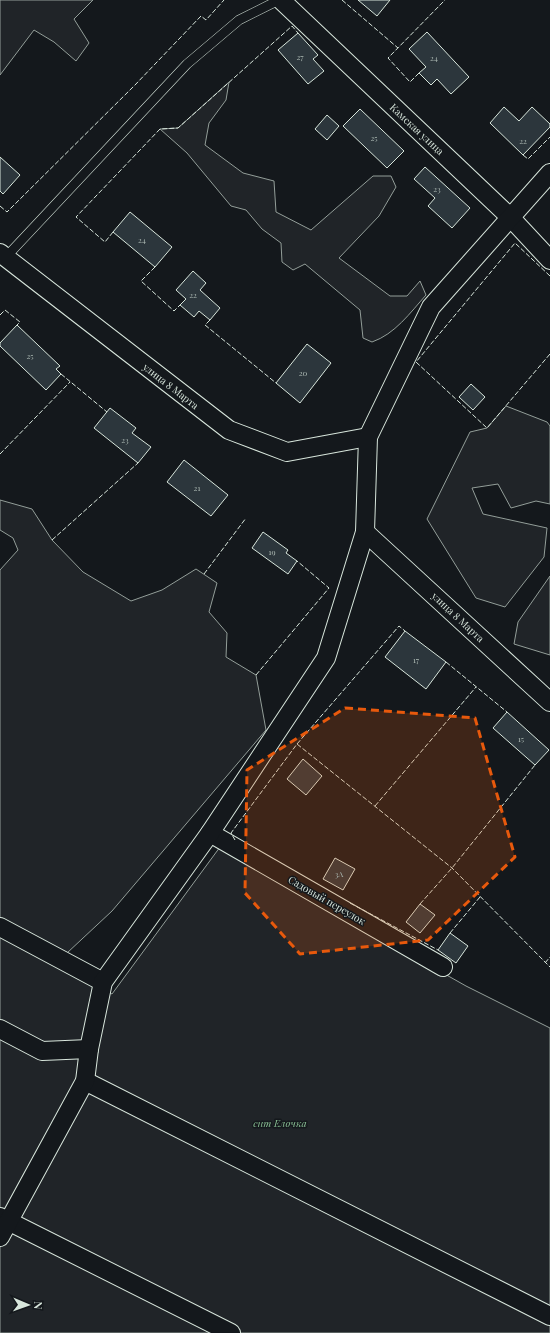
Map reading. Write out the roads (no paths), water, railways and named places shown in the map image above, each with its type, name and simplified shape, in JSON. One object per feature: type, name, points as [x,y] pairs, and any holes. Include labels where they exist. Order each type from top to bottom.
[{"type":"street","name":"Камская улица","points":[[280,0],[511,218],[550,260]]},
{"type":"street","points":[[0,1237],[4,1219],[84,1081],[103,982],[210,833],[326,658],[366,532],[368,437],[430,307],[550,173]]},
{"type":"street","name":"улица 8 Марта","points":[[2,259],[229,430],[287,452],[368,437]]},
{"type":"street","name":"улица 8 Марта","points":[[366,532],[550,702]]},
{"type":"street","name":"Садовый переулок","points":[[210,833],[443,967]]},
{"type":"street","points":[[0,926],[103,982]]},
{"type":"street","points":[[0,1029],[42,1051],[89,1049]]},
{"type":"street","points":[[84,1081],[550,1316]]},
{"type":"street","points":[[4,1219],[231,1333]]},
{"type":"lane","points":[[2,259],[187,64],[239,20],[280,0]]},
{"type":"park label","name":"снт Елочка","points":[[280,1123]]}]
